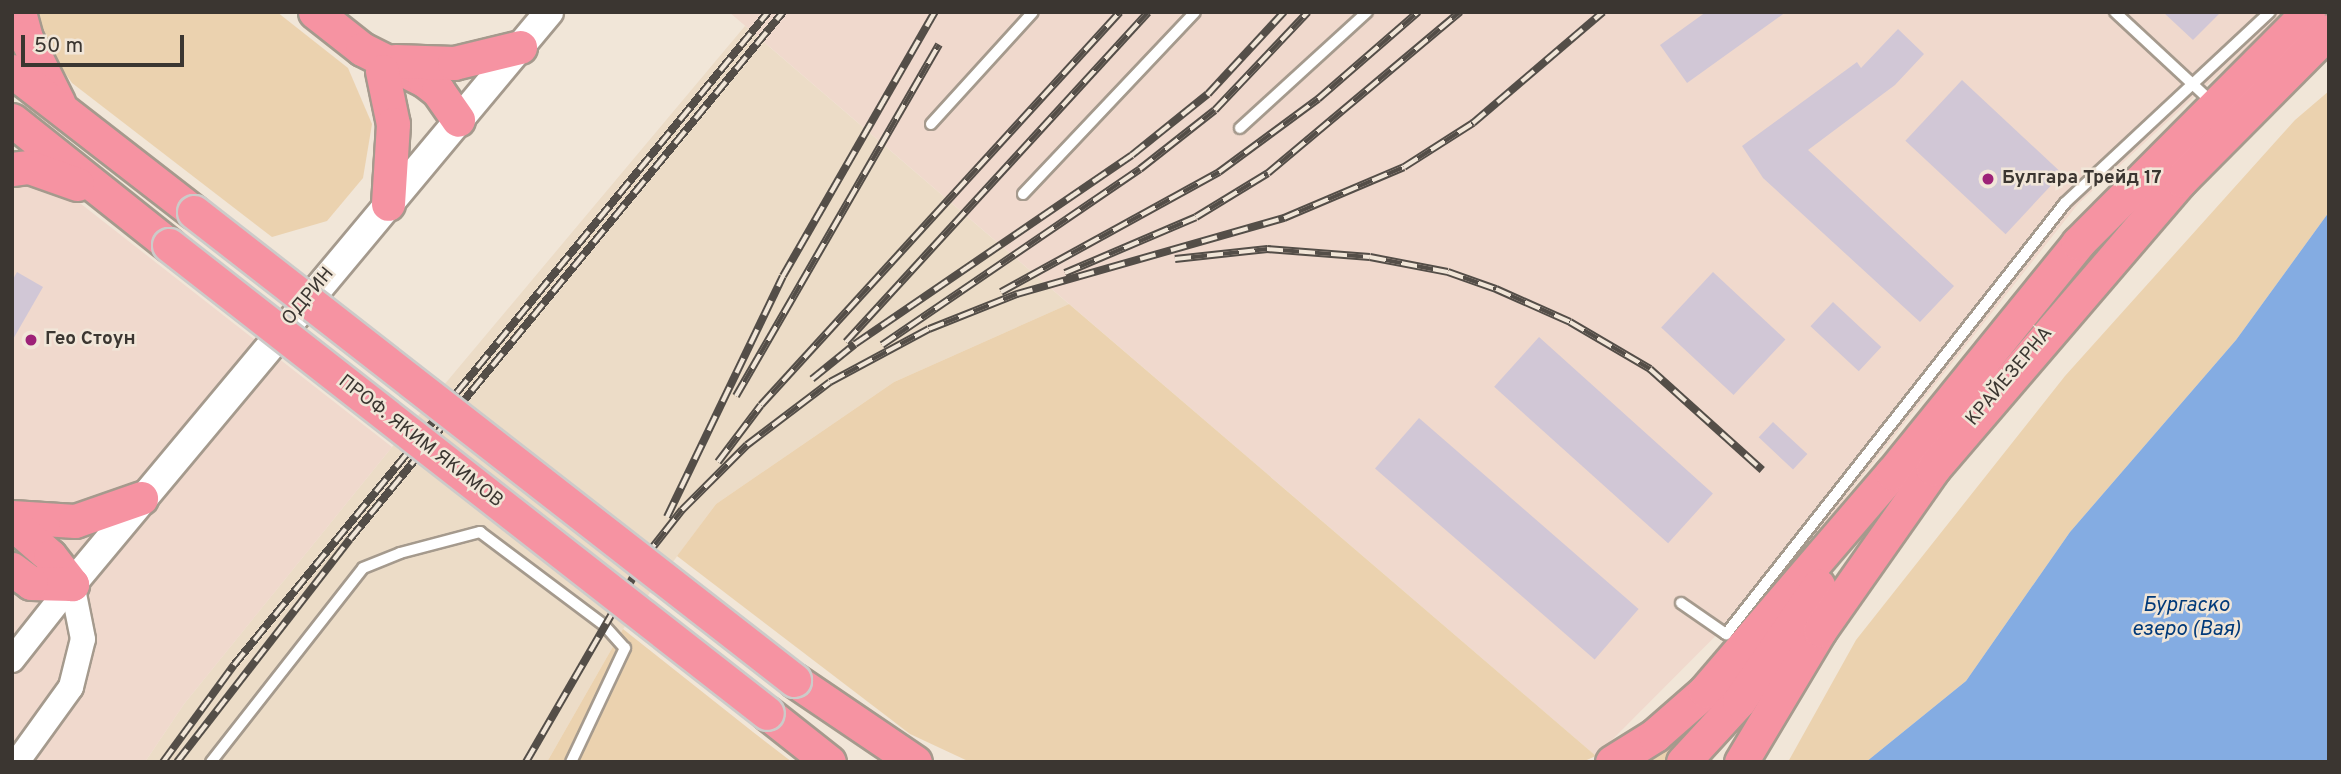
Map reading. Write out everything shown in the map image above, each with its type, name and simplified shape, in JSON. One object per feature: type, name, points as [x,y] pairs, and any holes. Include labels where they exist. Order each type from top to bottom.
[{"type":"highway","points":[[19,12],[26,38],[62,110]]},
{"type":"highway","points":[[315,12],[376,60],[419,107],[458,120]]},
{"type":"highway","points":[[1612,762],[1655,735],[1705,691],[1892,473],[2078,243],[2203,94],[2308,12]]},
{"type":"highway","name":"КРАЙЕЗЕРНА","points":[[1741,762],[1820,630],[1933,469],[2180,180],[2329,31]]},
{"type":"highway","points":[[376,60],[454,63],[520,47]]},
{"type":"highway","points":[[376,60],[393,124],[388,204]]},
{"type":"highway","points":[[12,71],[794,680],[892,762]]},
{"type":"highway","name":"ПРОФ. ЯКИМ ЯКИМОВ","points":[[12,120],[829,762]]},
{"type":"highway","points":[[12,169],[29,167],[64,178],[124,209]]},
{"type":"highway","points":[[1683,762],[1775,652],[1892,473]]},
{"type":"highway","points":[[12,517],[75,521],[141,498]]},
{"type":"highway","points":[[12,523],[50,556],[72,584]]},
{"type":"highway","points":[[12,569],[31,583],[72,584]]},
{"type":"highway","points":[[794,680],[915,762]]},
{"type":"main road","name":"ОДРИН","points":[[72,584],[549,12]]},
{"type":"street","name":"ОДРИН","points":[[12,660],[72,584]]},
{"type":"street","points":[[16,762],[71,687],[83,639],[72,584]]},
{"type":"lane","points":[[931,124],[1033,12]]},
{"type":"lane","points":[[1023,194],[1195,12]]},
{"type":"lane","points":[[1240,128],[1367,12]]},
{"type":"lane","points":[[2115,12],[2203,94]]},
{"type":"lane","points":[[1681,603],[1726,634],[2065,203],[2203,94],[2270,12]]},
{"type":"lane","points":[[211,762],[363,568],[480,533],[604,625],[625,648],[571,762]]},
{"type":"shaded area","points":[[36,12],[277,12],[348,68],[372,124],[363,178],[327,221],[272,237],[72,83],[40,37]]},
{"type":"shaded area","points":[[729,12],[2286,12],[2078,204],[1815,536],[1596,756]]},
{"type":"shaded area","points":[[745,26],[1069,304],[894,382],[716,504],[623,629],[547,762],[145,762],[184,704],[392,447]]},
{"type":"shaded area","points":[[2329,91],[2329,212],[2236,340],[2070,532],[1966,681],[1866,762],[1788,762],[1856,640],[2065,376],[2295,120]]},
{"type":"shaded area","points":[[37,183],[76,200],[392,447],[184,704],[145,762],[12,762],[12,187]]},
{"type":"shaded area","points":[[1069,304],[1596,756],[1582,762],[970,762],[910,734],[677,556],[716,504],[894,382]]},
{"type":"shaded area","points":[[623,629],[753,732],[792,762],[547,762]]},
{"type":"shaded area","points":[[1712,698],[1719,707],[1667,762],[1624,762]]},
{"type":"water","name":"Бургаско езеро (Вая)","points":[[2329,212],[2329,762],[1866,762],[1966,681],[2070,532],[2236,340]]},
{"type":"building","points":[[1706,12],[1786,12],[1687,83],[1660,45]]},
{"type":"building","points":[[2163,12],[2221,12],[2193,40]]},
{"type":"building","points":[[1898,29],[1924,54],[1895,85],[1808,150],[1954,286],[1920,322],[1763,178],[1742,146],[1857,62],[1861,68]]},
{"type":"building","points":[[1962,80],[2062,173],[2006,234],[1905,141]]},
{"type":"building","points":[[17,272],[43,287],[12,341],[12,281]]},
{"type":"building","points":[[1713,272],[1785,340],[1734,395],[1661,328]]},
{"type":"building","points":[[1833,302],[1881,347],[1859,371],[1810,326]]},
{"type":"building","points":[[1539,337],[1713,494],[1668,543],[1494,387]]},
{"type":"building","points":[[1419,418],[1639,609],[1595,659],[1375,469]]},
{"type":"building","points":[[1773,422],[1807,454],[1793,469],[1759,437]]},
{"type":"railway","points":[[163,762],[234,665],[768,12]]},
{"type":"railway","points":[[177,762],[350,539],[783,12]]},
{"type":"railway","points":[[667,517],[783,276],[935,12]]},
{"type":"railway","points":[[718,462],[761,405],[1120,12]]},
{"type":"railway","points":[[846,342],[1148,12]]},
{"type":"railway","points":[[812,379],[855,344],[1132,155],[1208,94],[1284,12]]},
{"type":"railway","points":[[882,345],[1140,169],[1215,110],[1308,12]]},
{"type":"railway","points":[[1001,292],[1219,172],[1318,99],[1418,12]]},
{"type":"railway","points":[[1065,273],[1196,217],[1268,173],[1460,12]]},
{"type":"railway","points":[[526,762],[645,557],[682,510],[747,445],[830,382],[929,329],[1017,294],[1284,218],[1404,167],[1473,123],[1603,12]]},
{"type":"railway","points":[[736,396],[939,44]]},
{"type":"railway","points":[[1175,259],[1267,249],[1370,257],[1448,272],[1496,289],[1570,322],[1650,369],[1762,470]]},
{"type":"place","name":"Булгара Трейд 17","points":[[1988,179]]},
{"type":"place","name":"Гео Стоун","points":[[31,340]]}]
